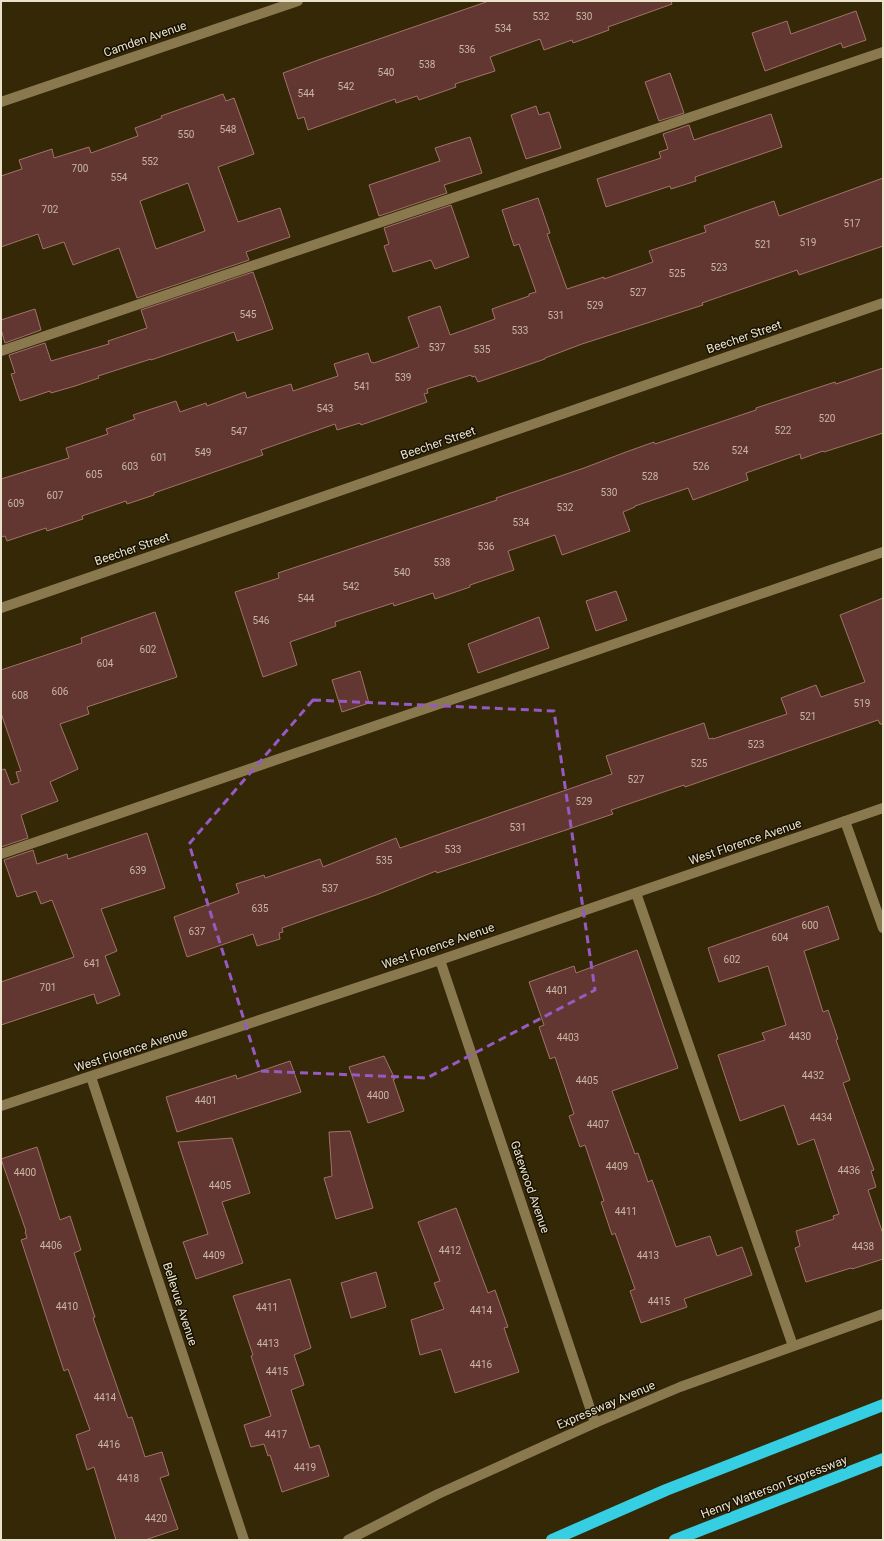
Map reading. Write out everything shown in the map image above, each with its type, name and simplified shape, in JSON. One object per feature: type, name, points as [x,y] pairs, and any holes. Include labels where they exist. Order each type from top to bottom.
[{"type":"highway","points":[[552,1540],[666,1490],[883,1405]]},
{"type":"highway","name":"Henry Watterson Expressway","points":[[675,1540],[883,1459]]},
{"type":"street","name":"Camden Avenue","points":[[1,102],[298,1]]},
{"type":"street","points":[[1,351],[883,52]]},
{"type":"street","name":"Beecher Street","points":[[1,608],[883,303]]},
{"type":"street","points":[[1,854],[883,552]]},
{"type":"street","name":"West Florence Avenue","points":[[1,1106],[440,960],[883,808]]},
{"type":"street","points":[[845,821],[883,928]]},
{"type":"street","points":[[636,893],[793,1346]]},
{"type":"street","name":"Gatewood Avenue","points":[[440,960],[595,1423]]},
{"type":"street","name":"Bellevue Avenue","points":[[91,1077],[244,1540]]},
{"type":"street","name":"Expressway Avenue","points":[[348,1540],[438,1494],[595,1423],[680,1387],[883,1314]]},
{"type":"highlighted area","points":[[313,700],[554,711],[595,990],[427,1078],[260,1071],[189,844]]},
{"type":"building","points":[[489,1],[671,1],[672,4],[608,27],[609,30],[573,43],[572,40],[544,50],[540,39],[490,57],[495,71],[455,84],[456,87],[419,100],[417,96],[396,103],[395,99],[308,130],[304,117],[298,119],[283,73]]},
{"type":"building","points":[[856,11],[866,40],[843,48],[841,43],[765,71],[752,33],[787,21],[791,34]]},
{"type":"building","points":[[670,73],[684,113],[659,121],[645,82]]},
{"type":"building","points":[[223,94],[226,101],[234,98],[254,154],[218,167],[238,222],[280,208],[290,237],[246,252],[249,260],[137,298],[119,248],[73,265],[64,242],[43,249],[38,234],[1,247],[1,176],[22,169],[19,160],[52,149],[54,158],[89,147],[91,153],[138,136],[135,128],[162,118],[161,116]],"holes":[[[188,183],[205,231],[156,249],[140,201]]]},
{"type":"building","points":[[536,106],[539,115],[549,112],[561,148],[526,159],[511,115]]},
{"type":"building","points":[[771,114],[782,147],[695,177],[696,181],[671,189],[670,186],[606,207],[597,179],[661,158],[659,152],[668,149],[663,134],[689,125],[694,140]]},
{"type":"building","points":[[470,137],[482,173],[444,185],[447,193],[379,216],[369,185],[440,161],[435,148]]},
{"type":"building","points":[[883,178],[883,246],[799,275],[797,270],[702,303],[703,305],[582,344],[545,359],[478,382],[475,376],[472,377],[471,375],[427,389],[428,393],[424,394],[427,402],[361,425],[360,423],[337,430],[335,424],[261,450],[263,455],[154,493],[154,495],[127,504],[126,501],[82,516],[83,519],[47,531],[46,528],[7,541],[5,536],[1,537],[1,479],[69,458],[66,448],[108,434],[106,429],[135,419],[133,415],[176,401],[180,412],[206,403],[207,406],[245,392],[247,398],[291,384],[293,391],[338,376],[334,364],[368,353],[371,362],[374,363],[419,347],[408,317],[440,306],[450,335],[495,319],[492,309],[529,296],[529,294],[536,292],[519,244],[514,246],[502,210],[538,198],[550,233],[547,234],[567,289],[604,277],[604,279],[653,262],[649,251],[706,232],[704,226],[774,201],[779,216]]},
{"type":"building","points":[[451,205],[469,257],[435,269],[431,260],[393,272],[384,246],[389,244],[384,228]]},
{"type":"building","points":[[253,272],[273,329],[237,341],[234,332],[98,376],[99,378],[75,386],[51,393],[50,391],[20,401],[11,374],[15,373],[9,355],[45,343],[51,361],[109,344],[108,341],[147,328],[141,310]]},
{"type":"building","points":[[35,309],[41,330],[5,343],[1,329],[1,320]]},
{"type":"building","points":[[883,368],[883,433],[801,459],[800,454],[746,473],[748,480],[693,500],[688,488],[635,506],[623,512],[630,531],[562,555],[555,535],[508,551],[514,570],[435,599],[433,593],[394,606],[393,603],[335,622],[336,626],[290,642],[297,665],[263,677],[235,592],[279,578],[278,573],[497,500],[496,498],[654,442],[655,444],[756,410],[756,408]]},
{"type":"building","points":[[616,591],[627,620],[596,631],[586,601]]},
{"type":"building","points":[[883,598],[883,724],[880,724],[878,720],[685,787],[684,785],[611,810],[613,814],[437,873],[436,871],[376,895],[282,928],[283,932],[279,933],[280,939],[257,946],[253,934],[187,957],[174,917],[239,893],[236,884],[264,875],[265,878],[320,859],[323,867],[396,838],[400,848],[612,774],[606,756],[704,723],[709,739],[713,739],[787,714],[781,698],[816,685],[821,697],[865,682],[840,615]]},
{"type":"building","points":[[155,612],[177,677],[87,707],[89,714],[60,724],[78,769],[50,782],[58,801],[21,815],[28,838],[1,847],[1,770],[5,769],[11,785],[19,782],[16,772],[21,771],[1,713],[1,670],[82,643],[81,638]]},
{"type":"building","points":[[539,617],[549,648],[478,673],[468,644]]},
{"type":"building","points":[[360,671],[369,703],[342,712],[332,680]]},
{"type":"building","points":[[147,833],[165,888],[101,909],[117,951],[105,956],[120,995],[97,1004],[94,994],[1,1025],[1,982],[74,957],[52,900],[41,904],[36,891],[17,897],[4,860],[33,850],[37,864],[67,854],[68,859]]},
{"type":"building","points":[[828,906],[839,939],[804,951],[823,1012],[828,1010],[838,1039],[836,1040],[850,1080],[843,1083],[874,1170],[871,1171],[876,1187],[868,1190],[883,1234],[883,1259],[806,1282],[795,1248],[800,1246],[796,1231],[834,1219],[833,1216],[839,1214],[814,1139],[798,1145],[784,1105],[740,1121],[718,1055],[765,1040],[762,1033],[786,1025],[768,966],[719,982],[708,948]]},
{"type":"building","points":[[637,950],[678,1068],[612,1091],[635,1154],[638,1153],[648,1182],[652,1180],[676,1247],[710,1236],[717,1256],[742,1247],[752,1275],[684,1299],[687,1307],[641,1323],[630,1291],[635,1289],[615,1233],[612,1235],[601,1202],[604,1201],[585,1145],[580,1147],[569,1116],[574,1114],[555,1057],[550,1059],[539,1027],[544,1025],[529,982],[574,966],[576,973]]},
{"type":"building","points":[[384,1056],[395,1079],[393,1079],[404,1111],[368,1123],[349,1067]]},
{"type":"building","points":[[290,1061],[301,1092],[177,1132],[166,1097],[236,1075],[237,1079]]},
{"type":"building","points":[[350,1131],[373,1208],[336,1219],[324,1178],[332,1176],[329,1132]]},
{"type":"building","points":[[232,1138],[250,1193],[222,1202],[243,1263],[196,1279],[183,1242],[208,1234],[178,1142]]},
{"type":"building","points":[[37,1147],[60,1220],[70,1216],[81,1250],[74,1253],[95,1317],[93,1318],[128,1418],[132,1417],[145,1457],[162,1452],[169,1475],[160,1478],[178,1529],[145,1540],[116,1540],[94,1467],[87,1470],[76,1435],[90,1430],[68,1369],[64,1371],[21,1240],[27,1238],[26,1231],[1,1159]]},
{"type":"building","points":[[456,1208],[488,1293],[495,1290],[508,1327],[504,1328],[519,1372],[455,1393],[441,1349],[420,1355],[411,1320],[444,1309],[434,1283],[440,1281],[418,1222]]},
{"type":"building","points":[[376,1272],[386,1307],[351,1318],[341,1283]]},
{"type":"building","points":[[290,1279],[311,1348],[294,1355],[304,1385],[291,1390],[310,1448],[319,1445],[329,1476],[282,1492],[270,1455],[268,1456],[264,1444],[251,1447],[244,1425],[271,1416],[251,1356],[253,1355],[233,1296]]}]
